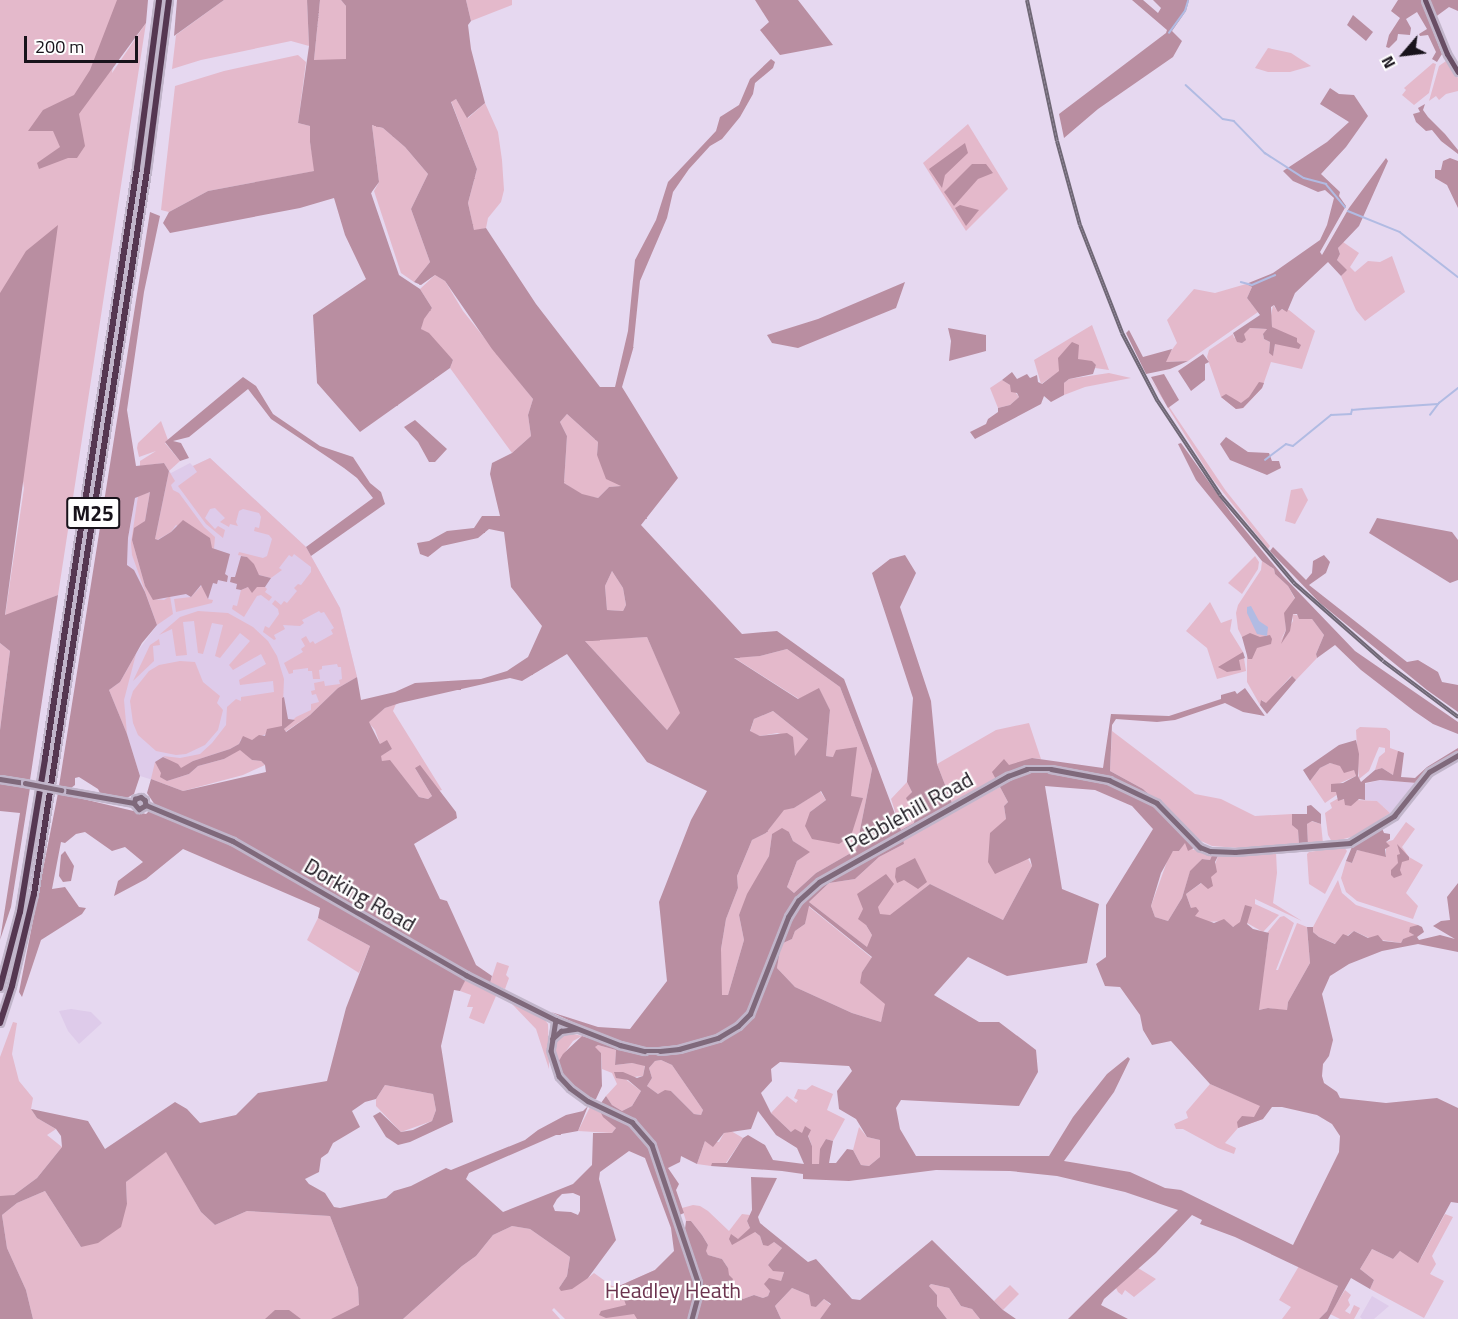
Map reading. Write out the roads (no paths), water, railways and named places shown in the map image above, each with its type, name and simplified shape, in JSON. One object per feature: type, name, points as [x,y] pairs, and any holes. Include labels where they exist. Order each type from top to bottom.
[{"type":"highway","name":"M25","points":[[0,988],[20,912],[45,759],[137,168],[159,0]]},
{"type":"highway","name":"M25","points":[[0,1023],[12,986],[34,894],[147,171],[169,0]]},
{"type":"main road","points":[[1425,0],[1447,54],[1458,72]]},
{"type":"main road","name":"Pebblehill Road","points":[[556,1020],[620,1046],[652,1051],[679,1049],[717,1038],[738,1026],[750,1014],[788,917],[798,900],[819,882],[945,809],[1008,776],[1027,769],[1051,769],[1081,774],[1122,785],[1157,803],[1173,817],[1195,843],[1210,851],[1312,847],[1350,843],[1394,816],[1429,772],[1458,755]]},
{"type":"main road","points":[[0,779],[134,803],[139,809],[146,805],[145,800],[141,797],[137,798],[134,803]]},
{"type":"main road","name":"Dorking Road","points":[[146,805],[233,841],[466,975],[556,1020]]},
{"type":"main road","points":[[556,1020],[551,1041],[552,1060],[564,1083],[597,1107],[632,1122],[652,1145],[698,1282],[698,1297],[692,1319]]},
{"type":"main road","points":[[551,1041],[561,1031],[576,1029]]},
{"type":"water","points":[[1251,606],[1259,621],[1268,627],[1267,636],[1257,634],[1247,613],[1247,607]]},
{"type":"waterway","points":[[1169,33],[1185,11],[1188,1]]},
{"type":"waterway","points":[[1186,85],[1223,119],[1234,121],[1265,153],[1304,178],[1326,184],[1345,207]]},
{"type":"waterway","points":[[1348,211],[1400,232],[1458,277]]},
{"type":"waterway","points":[[1241,282],[1252,285],[1275,275]]},
{"type":"waterway","points":[[1430,415],[1439,403],[1458,388]]},
{"type":"waterway","points":[[1265,460],[1286,444],[1293,446],[1331,415],[1351,414],[1352,410],[1438,404]]},
{"type":"railway","points":[[1027,0],[1057,141],[1080,225],[1122,333],[1157,400],[1220,495],[1294,583],[1383,661],[1458,717]]},
{"type":"park label","name":"Headley Heath","points":[[673,1291]]}]
